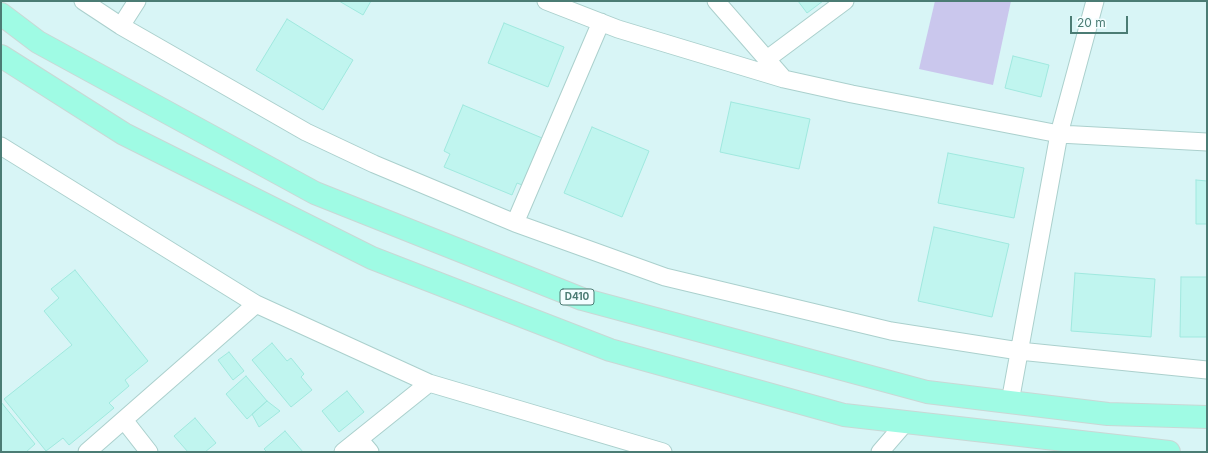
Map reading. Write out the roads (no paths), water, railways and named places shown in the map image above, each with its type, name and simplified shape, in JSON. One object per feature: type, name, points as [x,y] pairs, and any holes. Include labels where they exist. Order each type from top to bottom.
[{"type":"highway","name":"D410","points":[[1,14],[38,42],[315,193],[582,299],[927,392],[1108,414],[1207,417]]},
{"type":"highway","points":[[1,56],[124,134],[372,258],[610,350],[844,415],[1169,452]]},
{"type":"street","points":[[83,1],[121,26],[306,132],[374,164],[515,223],[665,277],[891,330],[1019,351],[1207,370]]},
{"type":"street","points":[[121,26],[138,1]]},
{"type":"street","points":[[546,1],[618,29],[784,79],[852,94],[1059,134],[1207,142]]},
{"type":"street","points":[[716,1],[784,79]]},
{"type":"street","points":[[767,59],[845,1]]},
{"type":"street","points":[[1010,402],[1059,134],[1095,1]]},
{"type":"street","points":[[515,223],[601,22]]},
{"type":"street","points":[[1,146],[256,304],[429,383],[663,452]]},
{"type":"street","points":[[87,452],[256,304]]},
{"type":"street","points":[[343,452],[364,446],[429,383]]},
{"type":"street","points":[[124,420],[149,452]]},
{"type":"street","points":[[880,452],[906,422]]}]
